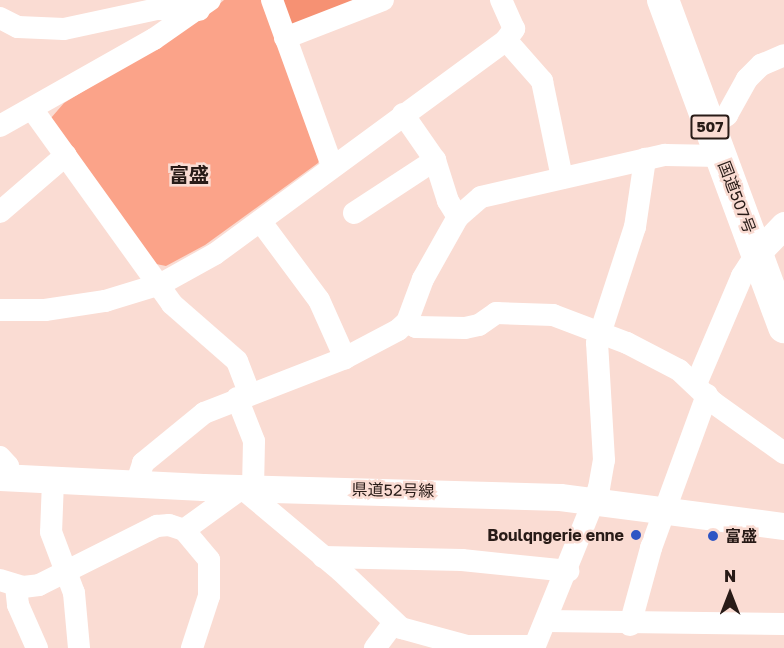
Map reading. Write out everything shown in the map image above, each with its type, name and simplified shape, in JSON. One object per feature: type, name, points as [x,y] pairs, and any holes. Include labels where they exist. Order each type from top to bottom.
[{"type":"highway","name":"国道507号","points":[[663,0],[784,327]]},
{"type":"main road","points":[[757,253],[784,225]]},
{"type":"main road","name":"県道52号線","points":[[2,470],[53,481],[136,485],[248,489],[474,491],[596,500],[784,526]]},
{"type":"street","points":[[272,0],[332,166]]},
{"type":"street","points":[[285,38],[382,0]]},
{"type":"street","points":[[0,310],[79,307],[161,284],[261,222],[332,166],[506,40],[514,29],[501,0]]},
{"type":"street","points":[[0,22],[18,27],[84,28],[157,9],[204,5]]},
{"type":"street","points":[[0,126],[204,5]]},
{"type":"street","points":[[506,40],[542,81],[562,178]]},
{"type":"street","points":[[136,485],[143,463],[184,426],[243,396],[345,358],[386,339],[406,321],[423,279],[458,217],[481,197],[645,159],[677,154],[716,141],[747,79],[761,65],[784,55]]},
{"type":"street","points":[[32,109],[187,319],[237,361],[254,441],[248,489]]},
{"type":"street","points":[[403,114],[435,160],[448,201],[458,217]]},
{"type":"street","points":[[0,212],[66,155]]},
{"type":"street","points":[[248,489],[394,623],[443,642],[534,647],[596,500],[604,460],[596,361],[599,332],[635,227],[645,159]]},
{"type":"street","points":[[354,213],[435,160]]},
{"type":"street","points":[[261,222],[319,300],[345,358]]},
{"type":"street","points":[[630,625],[701,390],[742,276],[757,253]]},
{"type":"street","points":[[406,321],[416,327],[465,328],[479,325],[496,313],[544,313],[599,332],[655,357],[784,453]]},
{"type":"street","points":[[53,481],[51,532],[74,593],[80,648]]},
{"type":"street","points":[[184,530],[248,489]]},
{"type":"street","points":[[37,648],[8,583],[39,585],[157,526],[169,525],[184,530],[209,560],[208,596],[192,648]]},
{"type":"street","points":[[323,556],[462,560],[568,571]]},
{"type":"street","points":[[546,621],[630,625],[784,624]]},
{"type":"street","points":[[375,648],[394,623]]},
{"type":"shaded area","points":[[224,0],[264,0],[322,155],[318,163],[205,245],[166,266],[156,264],[51,118],[64,103],[203,18]]},
{"type":"shaded area","points":[[278,0],[367,0],[294,28]]},
{"type":"place","name":"Boulqngerie enne","points":[[636,535]]},
{"type":"place","name":"富盛","points":[[713,536]]},
{"type":"district","name":"富盛","points":[[189,174]]}]
